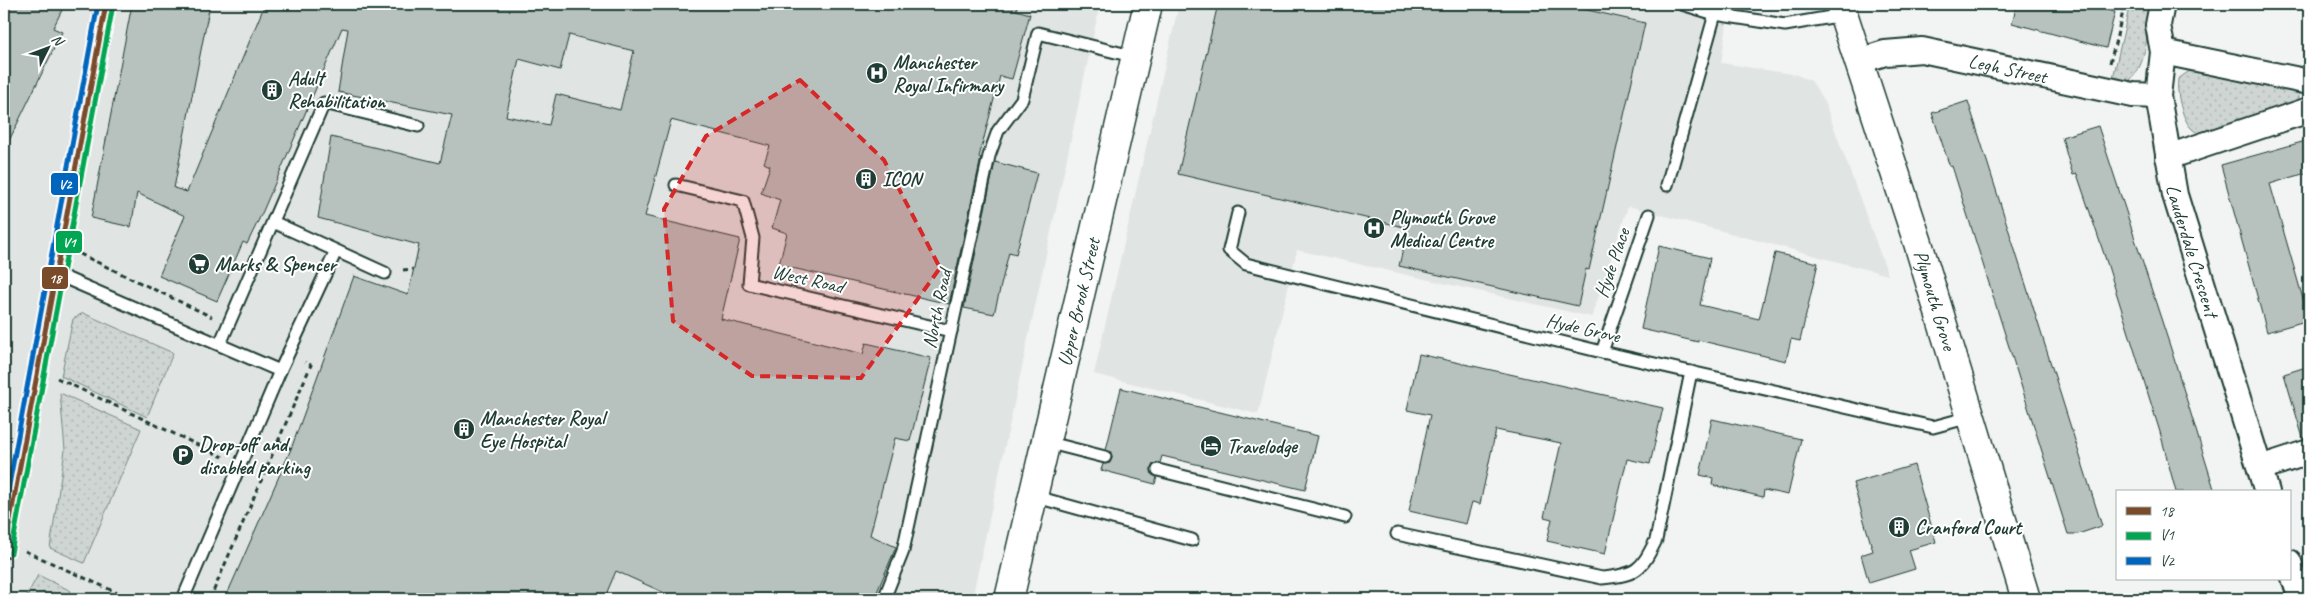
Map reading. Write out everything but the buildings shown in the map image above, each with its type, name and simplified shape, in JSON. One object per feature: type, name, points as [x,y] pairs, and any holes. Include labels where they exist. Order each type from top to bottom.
[{"type":"main road","name":"Upper Brook Street","points":[[1009,599],[1148,4]]},
{"type":"main road","name":"Plymouth Grove","points":[[1842,9],[2026,599]]},
{"type":"street","name":"Lauderdale Crescent","points":[[2162,4],[2158,25],[2163,52],[2158,96],[2175,195],[2266,490]]},
{"type":"street","name":"Legh Street","points":[[1859,61],[1885,53],[1922,50],[2133,96],[2158,96]]},
{"type":"street","points":[[2163,52],[2309,82]]},
{"type":"street","points":[[2168,157],[2309,110]]},
{"type":"street","points":[[2260,468],[2309,452]]},
{"type":"street","points":[[2290,565],[2301,599]]},
{"type":"lane","points":[[5,547],[106,4]]},
{"type":"lane","points":[[1682,4],[1785,25],[1842,9]]},
{"type":"lane","points":[[1667,185],[1714,9]]},
{"type":"lane","name":"North Road","points":[[884,599],[904,551],[989,156],[998,131],[1022,99],[1038,33],[1136,57]]},
{"type":"lane","points":[[220,344],[324,103],[418,126]]},
{"type":"lane","name":"West Road","points":[[676,185],[743,201],[753,238],[749,284],[951,331]]},
{"type":"lane","name":"Hyde Grove","points":[[1238,213],[1229,250],[1246,264],[1602,352],[1933,427],[1970,417]]},
{"type":"lane","name":"Hyde Place","points":[[1602,352],[1649,215]]},
{"type":"lane","points":[[272,222],[385,273]]},
{"type":"lane","points":[[183,599],[280,371],[336,251]]},
{"type":"lane","points":[[56,274],[280,371]]},
{"type":"lane","points":[[1397,534],[1602,578],[1627,576],[1644,563],[1656,540],[1691,372]]},
{"type":"lane","points":[[1046,442],[1104,457]]},
{"type":"lane","points":[[1158,470],[1345,517]]},
{"type":"lane","points":[[1033,496],[1192,540]]},
{"type":"path","points":[[2109,67],[2125,4]]},
{"type":"path","points":[[61,246],[228,325]]},
{"type":"path","points":[[210,599],[311,365],[288,353]]},
{"type":"path","points":[[38,369],[264,476]]},
{"type":"path","points":[[279,441],[291,449]]},
{"type":"path","points":[[5,547],[130,599]]},
{"type":"highlighted area","points":[[800,80],[884,160],[940,268],[861,378],[752,376],[673,321],[664,209],[706,136]]},
{"type":"shaded area","points":[[4,4],[1100,4],[972,599],[4,599]]},
{"type":"shaded area","name":"Plymouth Grove Medical Centre","points":[[1179,4],[1730,4],[1721,63],[1797,75],[1811,81],[1823,98],[1888,275],[1628,206],[1592,317],[1297,250],[1258,414],[1094,374]]},
{"type":"shaded area","points":[[2130,4],[2149,5],[2144,56],[2136,74],[2129,81],[2113,78]]},
{"type":"shaded area","points":[[2197,69],[2295,88],[2299,93],[2299,100],[2293,106],[2203,134],[2196,132],[2188,125],[2180,106],[2178,79],[2188,72]]},
{"type":"shaded area","points":[[83,313],[173,353],[147,417],[61,376],[73,319]]},
{"type":"shaded area","points":[[60,393],[141,429],[84,563],[50,548],[65,450]]},
{"type":"shaded area","points":[[38,575],[71,591],[68,599],[25,599]]},
{"type":"transit line","name":"V2","points":[[4,512],[98,4]]},
{"type":"transit line","name":"18","points":[[4,552],[106,4]]},
{"type":"transit line","name":"V1","points":[[11,553],[113,5]]},
{"type":"place","name":"Manchester Royal Infirmary","points":[[877,73]]},
{"type":"place","name":"Adult Rehabilitation","points":[[272,90]]},
{"type":"place","name":"ICON","points":[[866,179]]},
{"type":"place","name":"Plymouth Grove Medical Centre","points":[[1374,228]]},
{"type":"place","name":"Marks & Spencer","points":[[199,264]]},
{"type":"place","name":"Manchester Royal Eye Hospital","points":[[464,429]]},
{"type":"place","name":"Travelodge","points":[[1211,446]]},
{"type":"place","name":"Drop-off and disabled parking","points":[[183,455]]},
{"type":"place","name":"Cranford Court","points":[[1899,527]]}]
